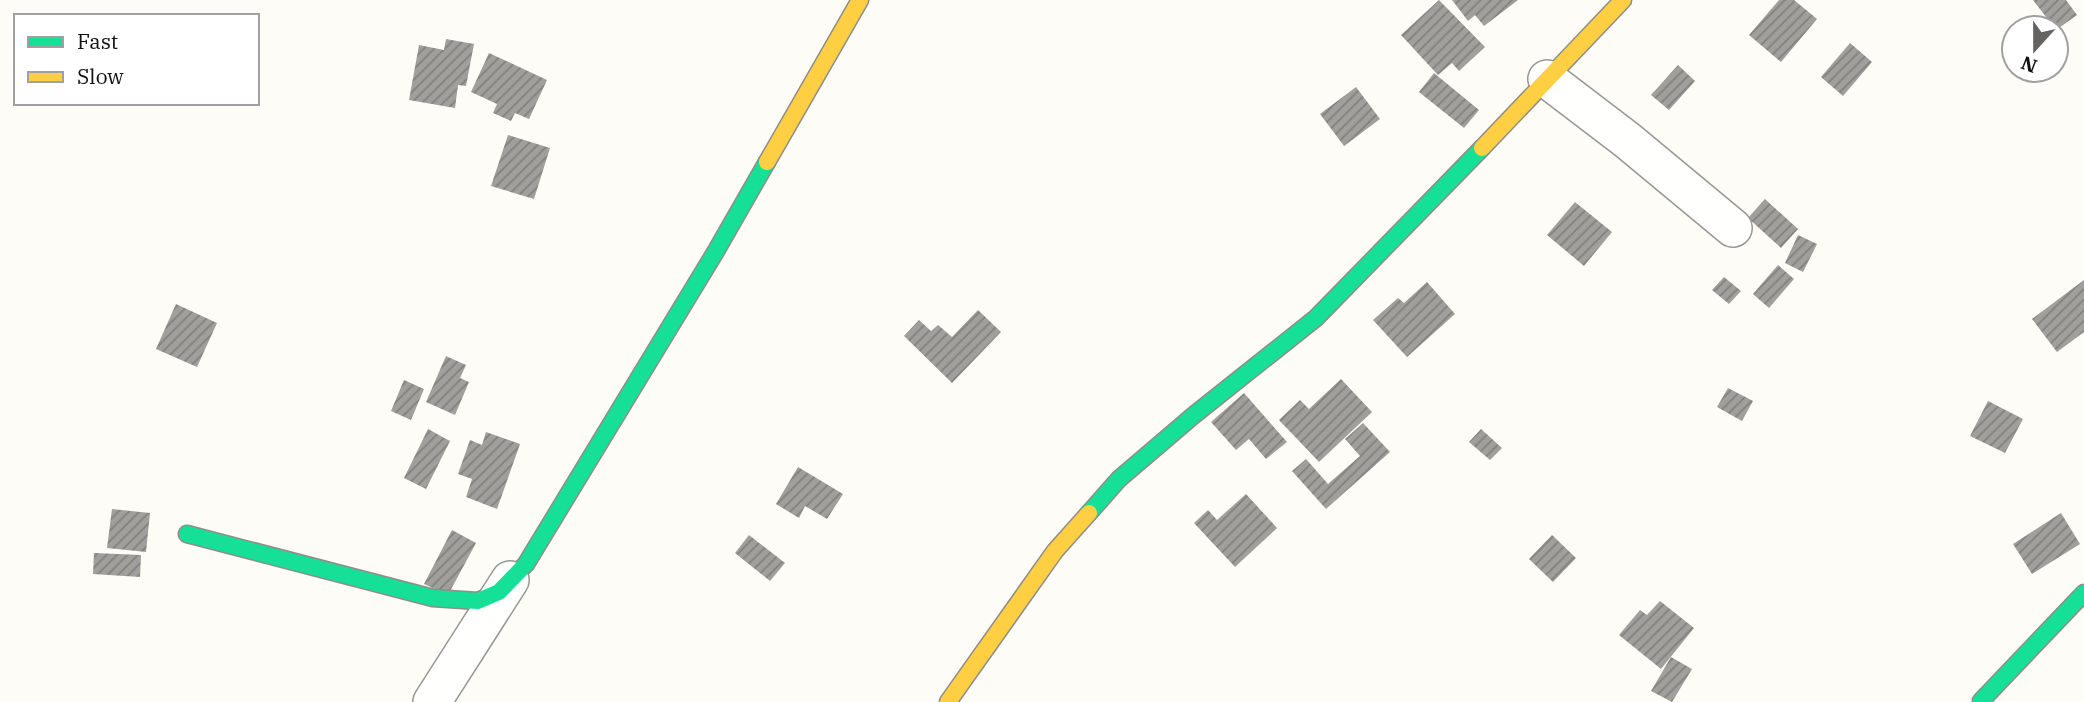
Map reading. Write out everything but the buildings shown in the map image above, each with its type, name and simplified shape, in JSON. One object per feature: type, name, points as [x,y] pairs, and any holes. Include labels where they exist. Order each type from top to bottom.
[{"type":"street","points":[[187,534],[433,598],[478,601],[499,592],[526,564],[716,251],[860,0]]},
{"type":"street","points":[[948,702],[1055,551],[1119,479],[1316,318],[1623,0]]},
{"type":"street","points":[[1547,79],[1732,228]]},
{"type":"street","points":[[432,702],[510,580]]},
{"type":"street","points":[[1981,701],[2084,593]]},
{"type":"traffic: fast","points":[[1089,513],[1119,479],[1316,318],[1482,148]]},
{"type":"traffic: fast","points":[[187,534],[433,598],[478,601],[499,592],[526,564],[767,162]]},
{"type":"traffic: fast","points":[[1981,701],[2084,593]]},
{"type":"traffic: slow","points":[[767,162],[860,0]]},
{"type":"traffic: slow","points":[[1482,148],[1623,0]]},
{"type":"traffic: slow","points":[[948,702],[1055,551],[1089,513]]}]
